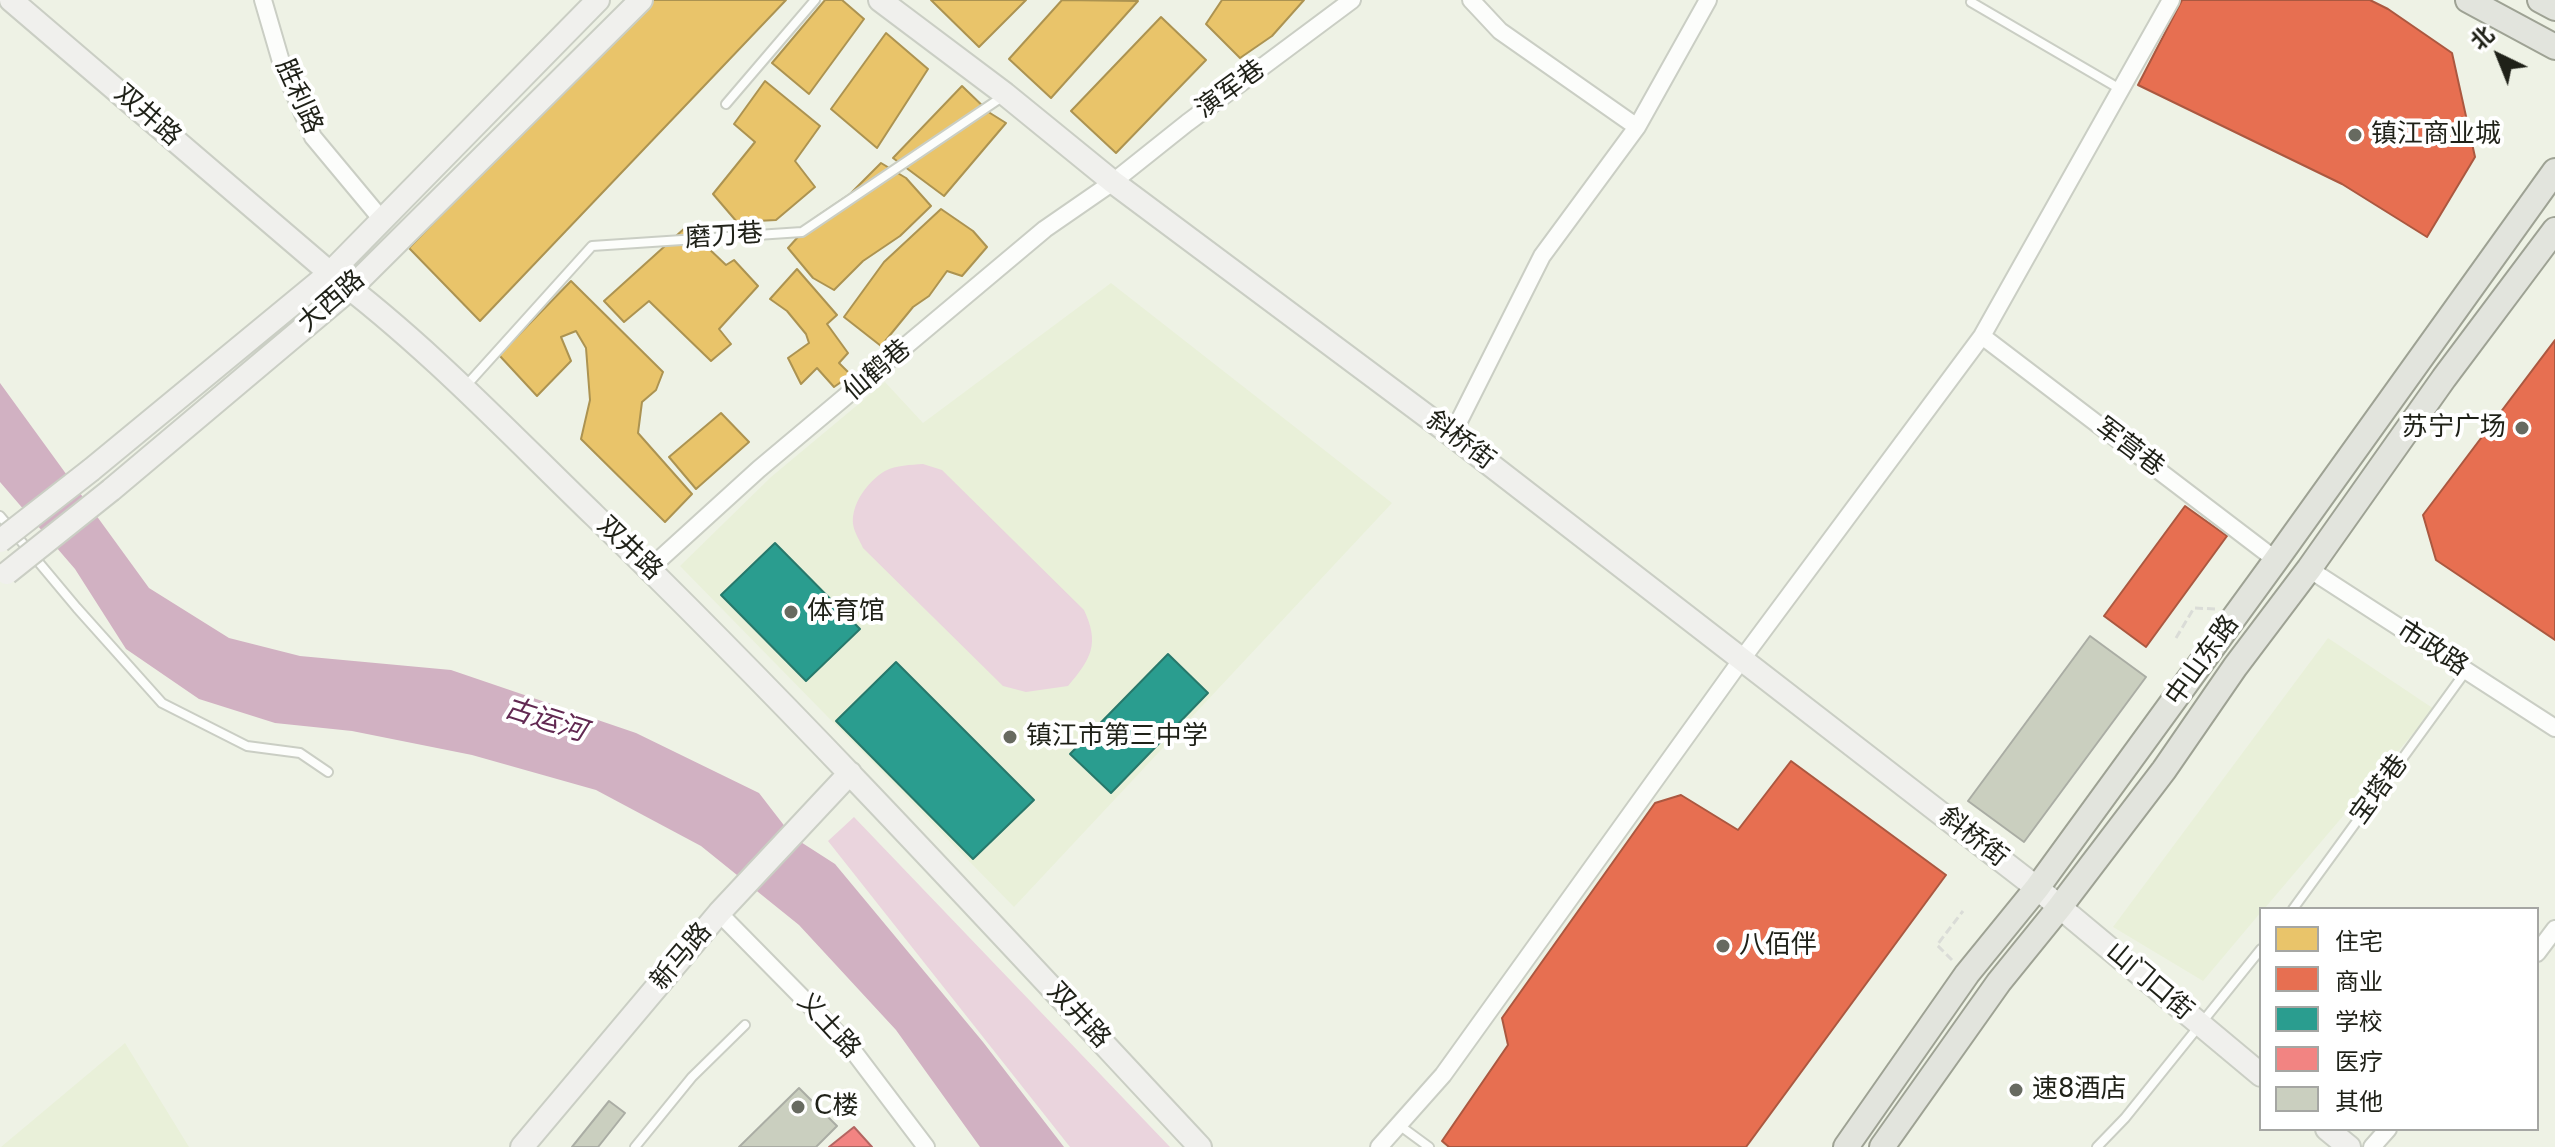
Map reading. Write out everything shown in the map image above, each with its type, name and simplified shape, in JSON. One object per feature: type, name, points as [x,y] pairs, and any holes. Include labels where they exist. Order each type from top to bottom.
[{"type":"main road","points":[[2468,0],[2555,47]]},
{"type":"main road","points":[[2540,0],[2555,8]]},
{"type":"main road","name":"中山东路","points":[[1846,1147],[1967,974],[2037,888],[2555,171]]},
{"type":"main road","name":"中山东路","points":[[1882,1147],[1999,982],[2164,770],[2444,378],[2555,230]]},
{"type":"street","name":"双井路","points":[[11,0],[330,273],[380,310],[463,388],[649,569],[850,773],[1200,1147]]},
{"type":"street","name":"胜利路","points":[[263,0],[282,65],[313,137],[383,221]]},
{"type":"street","name":"大西路","points":[[0,541],[330,273],[598,0]]},
{"type":"street","name":"大西路","points":[[3,576],[111,490],[351,288],[641,0]]},
{"type":"street","name":"斜桥街","points":[[880,0],[1005,94],[1113,182],[1452,435],[2037,888]]},
{"type":"street","points":[[1471,0],[1500,31],[1637,127]]},
{"type":"street","points":[[1452,435],[1542,256],[1637,127],[1708,0]]},
{"type":"street","points":[[1379,1147],[1443,1075],[1742,659],[1982,336],[2171,0]]},
{"type":"street","name":"演军巷","points":[[1113,182],[1344,3]]},
{"type":"street","name":"仙鹤巷","points":[[649,569],[759,469],[1045,229],[1113,182]]},
{"type":"street","name":"军营巷","points":[[1982,336],[2276,560]]},
{"type":"street","name":"市政路","points":[[2309,569],[2555,728]]},
{"type":"street","name":"新马路","points":[[522,1147],[719,913],[850,773]]},
{"type":"street","name":"山门口街","points":[[2037,888],[2259,1073]]},
{"type":"street","name":"义土路","points":[[719,913],[848,1044],[926,1147]]},
{"type":"street","points":[[2539,950],[2555,929]]},
{"type":"street","points":[[2329,1131],[2349,1147]]},
{"type":"street","points":[[2372,1147],[2386,1131]]},
{"type":"lane","points":[[726,104],[815,0]]},
{"type":"lane","points":[[1971,2],[2120,89]]},
{"type":"lane","name":"磨刀巷","points":[[463,388],[592,246],[802,232],[1005,94]]},
{"type":"lane","points":[[0,516],[162,703],[247,746],[300,753],[328,772]]},
{"type":"lane","name":"宝塔巷","points":[[2294,907],[2466,671]]},
{"type":"lane","points":[[2097,1147],[2125,1118],[2259,951]]},
{"type":"lane","points":[[635,1147],[692,1077],[745,1025]]},
{"type":"lane","points":[[1399,1125],[1429,1147]]},
{"type":"path","points":[[2176,638],[2194,608]]},
{"type":"path","points":[[1937,945],[1963,911]]},
{"type":"shaded area","name":"镇江市第三中学","points":[[1111,283],[1392,503],[1014,907],[680,566],[771,477],[885,382],[923,423]]},
{"type":"shaded area","points":[[923,464],[942,470],[1084,610],[1091,632],[1091,651],[1068,686],[1026,692],[1003,686],[863,548],[853,524],[862,494],[885,471]]},
{"type":"shaded area","points":[[2328,638],[2434,709],[2266,907],[2259,907],[2259,914],[2203,981],[2113,927]]},
{"type":"shaded area","points":[[854,817],[1170,1147],[1070,1147],[828,841]]},
{"type":"shaded area","points":[[125,1043],[189,1147],[1,1147]]},
{"type":"water","name":"古运河","points":[[0,383],[149,588],[229,638],[300,656],[451,670],[636,733],[759,793],[793,837],[835,864],[983,1042],[1064,1147],[980,1147],[896,1030],[799,925],[701,846],[596,790],[472,755],[352,731],[275,723],[199,699],[126,649],[75,569],[0,482]]},
{"type":"building: 住宅","points":[[648,0],[786,0],[480,321],[409,248]]},
{"type":"building: 住宅","points":[[825,0],[842,0],[864,19],[809,94],[772,63]]},
{"type":"building: 住宅","points":[[931,0],[1026,0],[979,47]]},
{"type":"building: 住宅","points":[[1062,0],[1138,1],[1051,98],[1009,59]]},
{"type":"building: 住宅","points":[[1222,0],[1304,0],[1272,36],[1240,58],[1206,24]]},
{"type":"building: 住宅","points":[[1161,17],[1206,60],[1116,153],[1071,111]]},
{"type":"building: 住宅","points":[[886,33],[928,69],[877,148],[831,109]]},
{"type":"building: 住宅","points":[[765,81],[820,126],[795,161],[815,187],[776,220],[737,222],[713,194],[755,142],[734,124]]},
{"type":"building: 住宅","points":[[962,86],[990,113],[1006,123],[944,196],[893,158]]},
{"type":"building: 住宅","points":[[881,163],[906,178],[931,206],[900,236],[863,261],[834,290],[813,278],[788,248],[816,217],[850,194]]},
{"type":"building: 住宅","points":[[941,209],[973,231],[987,247],[962,276],[947,271],[929,296],[913,307],[881,346],[844,317],[884,262]]},
{"type":"building: 住宅","points":[[686,227],[726,265],[734,260],[758,286],[719,329],[731,344],[711,361],[649,301],[624,322],[604,301]]},
{"type":"building: 住宅","points":[[797,269],[837,315],[827,324],[848,353],[839,363],[851,375],[834,387],[817,368],[801,384],[788,358],[809,343],[806,334],[787,311],[770,299]]},
{"type":"building: 住宅","points":[[571,281],[663,372],[656,390],[642,402],[638,433],[692,494],[665,522],[581,439],[590,400],[586,348],[576,331],[561,337],[571,361],[537,396],[499,355]]},
{"type":"building: 住宅","points":[[721,413],[749,442],[696,489],[669,457]]},
{"type":"building: 商业","name":"镇江商业城","points":[[2182,0],[2370,0],[2452,53],[2475,157],[2427,237],[2342,184],[2138,85]]},
{"type":"building: 商业","name":"苏宁广场","points":[[2555,340],[2555,640],[2436,560],[2423,515]]},
{"type":"building: 商业","points":[[2185,506],[2227,536],[2146,647],[2104,616]]},
{"type":"building: 商业","name":"八佰伴","points":[[1791,761],[1946,875],[1746,1147],[1449,1147],[1442,1141],[1508,1045],[1502,1018],[1655,803],[1681,795],[1738,830]]},
{"type":"building: 学校","name":"体育馆","points":[[775,543],[860,629],[806,681],[721,595]]},
{"type":"building: 学校","points":[[1168,654],[1208,693],[1111,793],[1070,754]]},
{"type":"building: 学校","points":[[896,662],[1034,800],[973,859],[836,721]]},
{"type":"building: 医疗","points":[[854,1127],[872,1147],[829,1147]]},
{"type":"building: 其他","points":[[2090,636],[2146,677],[2024,842],[1968,801]]},
{"type":"building: 其他","name":"C楼","points":[[799,1088],[837,1126],[816,1147],[739,1147]]},
{"type":"building: 其他","points":[[609,1101],[625,1113],[598,1147],[572,1147]]},
{"type":"place","name":"镇江商业城","points":[[2355,135]]},
{"type":"place","name":"苏宁广场","points":[[2522,428]]},
{"type":"place","name":"体育馆","points":[[791,612]]},
{"type":"place","name":"镇江市第三中学","points":[[1010,737]]},
{"type":"place","name":"八佰伴","points":[[1723,946]]},
{"type":"place","name":"速8酒店","points":[[2016,1090]]},
{"type":"place","name":"C楼","points":[[798,1107]]}]
